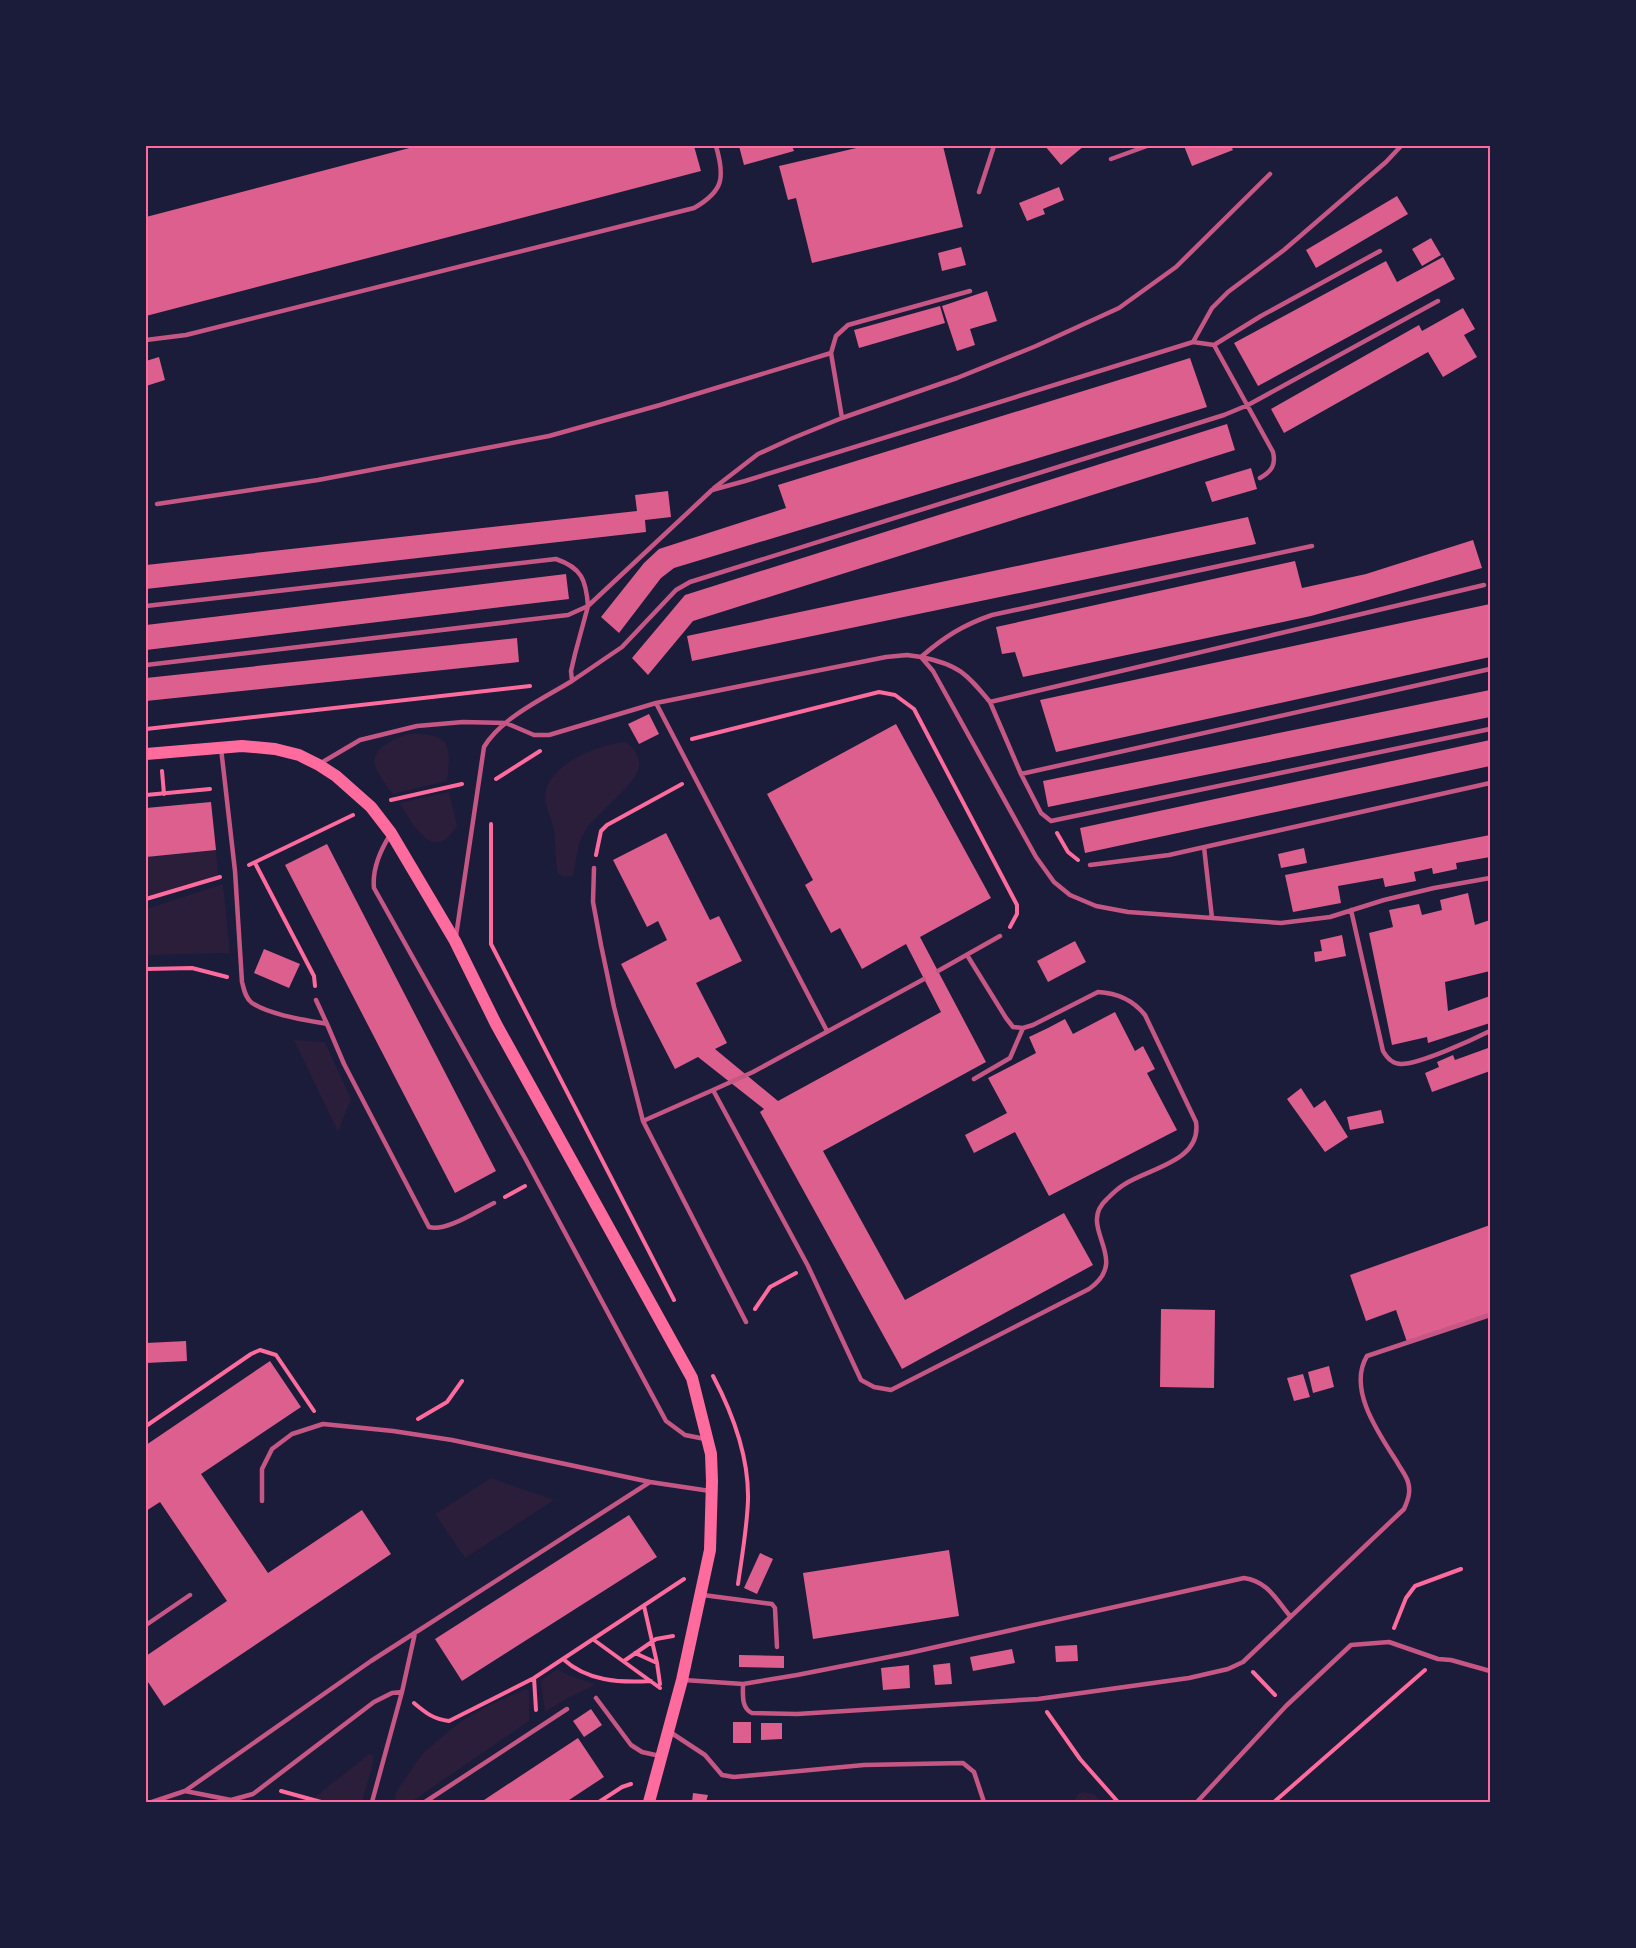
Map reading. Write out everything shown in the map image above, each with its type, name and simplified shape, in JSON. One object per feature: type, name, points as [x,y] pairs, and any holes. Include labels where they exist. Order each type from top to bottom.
[{"type":"main road","points":[[146,754],[242,746],[275,749],[299,755],[319,765],[336,776],[371,807],[391,833],[455,941],[496,1024],[692,1378],[711,1454],[710,1550],[682,1680],[649,1803]]},
{"type":"lane","points":[[146,340],[186,335],[694,208],[705,202],[719,186],[722,175],[716,146]]},
{"type":"lane","points":[[979,192],[994,146]]},
{"type":"lane","points":[[1111,159],[1147,146]]},
{"type":"lane","points":[[1193,342],[1212,308],[1228,292],[1293,243],[1386,162],[1401,146]]},
{"type":"lane","points":[[146,665],[568,615],[588,606],[712,489],[758,454],[842,418],[957,378],[1036,346],[1119,308],[1176,267],[1270,174]]},
{"type":"lane","points":[[712,489],[745,481],[1193,342],[1214,345],[1261,316],[1380,251]]},
{"type":"lane","points":[[842,418],[831,353],[836,336],[848,326],[970,291]]},
{"type":"lane","points":[[455,941],[482,754],[489,738],[506,723],[622,647],[676,590],[690,582],[1224,415],[1248,405],[1438,301]]},
{"type":"lane","points":[[1214,345],[1273,452],[1274,465],[1270,472],[1260,478]]},
{"type":"lane","points":[[157,504],[318,480],[549,436],[694,396],[831,353]]},
{"type":"lane","points":[[921,657],[945,636],[971,622],[992,615],[1312,546]]},
{"type":"lane","points":[[146,606],[556,559],[570,564],[586,583],[588,606],[571,671],[572,681]]},
{"type":"lane","points":[[990,702],[1484,585]]},
{"type":"lane","points":[[319,765],[360,740],[417,726],[463,722],[506,723],[534,735],[549,735],[656,703],[886,657],[907,655],[946,662],[969,677],[990,702],[1021,774],[1041,813],[1050,821],[1491,729]]},
{"type":"lane","points":[[921,657],[933,671],[948,696],[1036,857],[1054,882],[1070,895],[1096,906],[1128,912],[1281,923],[1330,917],[1384,900],[1491,878]]},
{"type":"lane","points":[[1021,774],[1491,669]]},
{"type":"lane","points":[[656,703],[827,1031]]},
{"type":"lane","points":[[221,748],[235,871],[242,982],[245,994],[251,1002],[270,1010],[327,1024]]},
{"type":"lane","points":[[1090,865],[1158,857],[1204,848],[1491,783]]},
{"type":"lane","points":[[391,833],[377,863],[373,876],[374,888],[536,1179],[666,1421],[685,1435],[708,1439]]},
{"type":"lane","points":[[1204,848],[1212,918]]},
{"type":"lane","points":[[594,868],[593,902],[601,945],[643,1121],[746,1322]]},
{"type":"lane","points":[[1352,910],[1386,1057],[1402,1064],[1438,1054],[1491,1031]]},
{"type":"lane","points":[[938,971],[1000,936]]},
{"type":"lane","points":[[713,1090],[808,1266],[861,1380],[874,1387],[891,1390],[1068,1300],[1099,1282],[1105,1274],[1107,1263],[1096,1218],[1098,1209],[1124,1184],[1180,1157],[1189,1150],[1198,1130],[1196,1122],[1146,1015],[1137,1005],[1110,993],[1098,992],[1032,1025],[1023,1028],[1013,1027],[967,955]]},
{"type":"lane","points":[[643,1121],[753,1072],[924,979]]},
{"type":"lane","points":[[316,1000],[344,1064],[429,1227],[436,1229],[447,1226],[494,1203]]},
{"type":"lane","points":[[974,1078],[1010,1058],[1023,1028]]},
{"type":"lane","points":[[743,1684],[746,1710],[752,1713],[797,1714],[1038,1699],[1189,1678],[1228,1669],[1243,1662],[1404,1509],[1409,1498],[1408,1482],[1370,1418],[1359,1378],[1366,1356],[1491,1315]]},
{"type":"lane","points":[[262,1501],[262,1469],[272,1449],[292,1434],[324,1424],[452,1440],[650,1482],[712,1491]]},
{"type":"lane","points":[[152,1803],[185,1791],[371,1661],[650,1482]]},
{"type":"lane","points":[[682,1680],[743,1684],[909,1653],[1244,1578],[1256,1580],[1265,1585],[1290,1616]]},
{"type":"lane","points":[[146,1625],[190,1595]]},
{"type":"lane","points":[[700,1595],[767,1603],[775,1608],[777,1647]]},
{"type":"lane","points":[[372,1803],[402,1692],[414,1633]]},
{"type":"lane","points":[[1197,1803],[1286,1706],[1351,1645],[1389,1642],[1438,1659],[1451,1660],[1491,1671]]},
{"type":"lane","points":[[185,1791],[231,1800],[244,1798],[266,1786],[357,1713],[382,1698],[402,1692]]},
{"type":"lane","points":[[596,1698],[631,1745],[642,1752],[660,1756]]},
{"type":"lane","points":[[425,1803],[567,1709]]},
{"type":"lane","points":[[668,1731],[705,1755],[722,1775],[735,1778],[864,1765],[963,1763],[974,1772],[984,1803]]},
{"type":"path","points":[[146,729],[537,685]]},
{"type":"path","points":[[676,743],[879,692],[895,695],[914,709],[1017,905],[1017,915],[1012,926],[1000,936]]},
{"type":"path","points":[[492,785],[493,781],[534,756],[549,735]]},
{"type":"path","points":[[594,868],[598,840],[601,831],[607,825],[696,777]]},
{"type":"path","points":[[146,795],[226,788]]},
{"type":"path","points":[[491,813],[491,944],[675,1301]]},
{"type":"path","points":[[1050,821],[1068,852],[1090,865]]},
{"type":"path","points":[[255,863],[314,976],[316,1000]]},
{"type":"path","points":[[146,899],[218,877]]},
{"type":"path","points":[[146,969],[192,968],[242,982]]},
{"type":"path","points":[[494,1203],[536,1179]]},
{"type":"path","points":[[746,1322],[770,1287],[808,1266]]},
{"type":"path","points":[[146,1426],[260,1350],[276,1355],[324,1424]]},
{"type":"path","points":[[713,1376],[740,1437],[746,1479],[748,1500],[736,1600]]},
{"type":"path","points":[[432,1412],[447,1402],[462,1382]]},
{"type":"path","points":[[402,1692],[429,1716],[449,1721],[534,1678],[690,1575],[708,1560]]},
{"type":"path","points":[[1389,1642],[1406,1598],[1415,1586],[1461,1569]]},
{"type":"path","points":[[594,1640],[660,1688],[653,1641],[644,1606]]},
{"type":"path","points":[[624,1661],[653,1641],[675,1636]]},
{"type":"path","points":[[635,1653],[657,1663]]},
{"type":"path","points":[[563,1659],[576,1670],[590,1676],[619,1682],[651,1681]]},
{"type":"path","points":[[1274,1803],[1438,1659]]},
{"type":"path","points":[[1243,1662],[1286,1706]]},
{"type":"path","points":[[534,1678],[536,1714]]},
{"type":"path","points":[[1038,1699],[1080,1759],[1118,1803]]},
{"type":"path","points":[[599,1803],[621,1787],[631,1784]]},
{"type":"path","points":[[266,1786],[321,1803]]},
{"type":"shaded area","points":[[408,734],[433,736],[445,743],[449,757],[447,781],[393,794],[378,773],[375,757],[385,745]]},
{"type":"shaded area","points":[[625,742],[638,756],[639,768],[636,775],[585,831],[578,847],[573,876],[565,877],[558,874],[553,827],[545,801],[548,785],[554,775],[576,758],[602,747]]},
{"type":"shaded area","points":[[449,792],[457,826],[448,837],[440,842],[432,842],[418,830],[399,803]]},
{"type":"shaded area","points":[[216,850],[218,877],[146,899],[146,857]]},
{"type":"shaded area","points":[[223,884],[230,953],[146,955],[146,909]]},
{"type":"shaded area","points":[[294,1040],[325,1042],[351,1099],[338,1132]]},
{"type":"shaded area","points":[[491,1478],[554,1500],[465,1558],[435,1514]]},
{"type":"shaded area","points":[[557,1669],[570,1676],[593,1683],[594,1686],[569,1697],[545,1712],[541,1683]]},
{"type":"shaded area","points":[[526,1689],[529,1691],[529,1721],[414,1800],[397,1802],[396,1792],[423,1753],[460,1722]]},
{"type":"shaded area","points":[[369,1754],[373,1755],[373,1763],[362,1802],[309,1802]]},
{"type":"shaded area","points":[[1084,1792],[1094,1794],[1101,1802],[1074,1802],[1078,1794]]},
{"type":"building","points":[[417,146],[694,146],[701,171],[146,316],[146,217]]},
{"type":"building","points":[[739,146],[792,146],[794,151],[744,165]]},
{"type":"building","points":[[865,146],[943,146],[963,227],[812,263],[796,198],[788,200],[779,166]]},
{"type":"building","points":[[1045,146],[1084,146],[1061,165]]},
{"type":"building","points":[[1184,146],[1231,146],[1233,150],[1192,166]]},
{"type":"building","points":[[1059,187],[1064,200],[1043,209],[1045,214],[1027,221],[1019,203]]},
{"type":"building","points":[[1397,196],[1408,214],[1316,268],[1306,250]]},
{"type":"building","points":[[1431,238],[1441,255],[1422,266],[1412,249]]},
{"type":"building","points":[[961,247],[966,265],[942,271],[938,253]]},
{"type":"building","points":[[1443,257],[1455,279],[1258,386],[1234,343],[1386,261],[1397,282]]},
{"type":"building","points":[[987,291],[997,321],[970,329],[975,345],[957,351],[942,306]]},
{"type":"building","points":[[940,306],[945,323],[859,348],[854,330]]},
{"type":"building","points":[[1463,308],[1475,329],[1464,335],[1477,357],[1443,377],[1428,352],[1284,433],[1271,409],[1419,325],[1422,331]]},
{"type":"building","points":[[159,357],[165,380],[146,386],[146,361]]},
{"type":"building","points":[[1190,358],[1207,407],[674,568],[661,578],[619,633],[601,617],[644,563],[659,549],[786,508],[778,485]]},
{"type":"building","points":[[1227,424],[1235,450],[693,621],[648,675],[632,658],[685,595]]},
{"type":"building","points":[[1251,468],[1257,489],[1212,502],[1205,482]]},
{"type":"building","points":[[668,491],[671,517],[645,520],[646,532],[146,589],[146,565],[637,511],[635,495]]},
{"type":"building","points":[[1248,517],[1256,544],[692,661],[687,636]]},
{"type":"building","points":[[1473,540],[1482,568],[1311,616],[1023,677],[1015,652],[1002,654],[996,627],[1295,561],[1302,588],[1366,574]]},
{"type":"building","points":[[566,574],[569,599],[146,650],[146,625]]},
{"type":"building","points":[[1490,604],[1490,657],[1056,752],[1040,700]]},
{"type":"building","points":[[517,638],[519,662],[146,701],[146,678]]},
{"type":"building","points":[[1490,690],[1490,717],[1048,807],[1043,781]]},
{"type":"building","points":[[649,714],[659,734],[639,744],[628,724]]},
{"type":"building","points":[[896,724],[991,898],[920,937],[986,1062],[823,1151],[905,1300],[1064,1213],[1093,1265],[902,1369],[760,1112],[764,1109],[698,1057],[675,1069],[621,964],[667,940],[658,921],[647,927],[613,860],[666,833],[710,920],[719,916],[742,961],[696,983],[727,1043],[715,1049],[778,1101],[941,1012],[906,944],[862,969],[840,928],[831,933],[805,885],[813,880],[767,794]]},
{"type":"building","points":[[1490,740],[1490,766],[1085,853],[1080,828]]},
{"type":"building","points":[[211,802],[216,850],[146,857],[146,808]]},
{"type":"building","points":[[1490,835],[1490,857],[1456,863],[1457,869],[1433,874],[1432,868],[1414,872],[1416,881],[1385,887],[1383,878],[1338,886],[1341,903],[1293,912],[1285,875]]},
{"type":"building","points":[[327,844],[496,1171],[455,1193],[285,865]]},
{"type":"building","points":[[1304,848],[1307,863],[1281,868],[1278,854]]},
{"type":"building","points":[[1468,893],[1475,925],[1490,920],[1490,971],[1445,982],[1448,1011],[1490,996],[1490,1023],[1428,1043],[1427,1037],[1392,1045],[1369,933],[1393,927],[1389,910],[1419,904],[1422,915],[1442,910],[1440,900]]},
{"type":"building","points":[[1342,935],[1346,956],[1315,962],[1314,952],[1322,951],[1320,940]]},
{"type":"building","points":[[1075,941],[1086,962],[1048,982],[1037,961]]},
{"type":"building","points":[[264,949],[300,964],[289,988],[254,973]]},
{"type":"building","points":[[1115,1012],[1135,1051],[1143,1046],[1155,1069],[1147,1073],[1177,1130],[1049,1196],[1015,1132],[974,1153],[965,1135],[1007,1113],[988,1078],[1036,1053],[1029,1037],[1065,1019],[1073,1034]]},
{"type":"building","points":[[1488,1048],[1490,1071],[1432,1092],[1425,1073],[1439,1067],[1437,1062],[1453,1055],[1455,1060]]},
{"type":"building","points":[[1301,1088],[1314,1108],[1325,1100],[1348,1137],[1325,1152],[1287,1099]]},
{"type":"building","points":[[1381,1110],[1384,1123],[1350,1130],[1347,1117]]},
{"type":"building","points":[[1490,1225],[1490,1313],[1407,1342],[1396,1310],[1366,1321],[1350,1275]]},
{"type":"building","points":[[1161,1309],[1215,1310],[1214,1388],[1160,1387]]},
{"type":"building","points":[[186,1341],[187,1361],[146,1363],[146,1343]]},
{"type":"building","points":[[270,1361],[301,1407],[201,1474],[268,1573],[362,1510],[391,1554],[164,1706],[146,1679],[146,1656],[227,1601],[160,1502],[146,1511],[146,1445]]},
{"type":"building","points":[[1329,1366],[1334,1387],[1313,1393],[1308,1372]]},
{"type":"building","points":[[1303,1374],[1310,1397],[1294,1401],[1287,1378]]},
{"type":"building","points":[[629,1515],[657,1557],[462,1681],[435,1639]]},
{"type":"building","points":[[949,1550],[959,1616],[813,1639],[803,1573]]},
{"type":"building","points":[[760,1553],[773,1559],[757,1594],[744,1588]]},
{"type":"building","points":[[1077,1645],[1078,1661],[1056,1662],[1055,1646]]},
{"type":"building","points":[[1012,1649],[1015,1663],[973,1671],[970,1657]]},
{"type":"building","points":[[739,1655],[784,1656],[784,1668],[739,1667]]},
{"type":"building","points":[[950,1663],[952,1684],[935,1685],[933,1665]]},
{"type":"building","points":[[909,1665],[910,1688],[883,1690],[881,1668]]},
{"type":"building","points":[[591,1709],[602,1725],[584,1737],[573,1721]]},
{"type":"building","points":[[733,1722],[751,1722],[751,1743],[733,1743]]},
{"type":"building","points":[[761,1723],[782,1723],[782,1739],[761,1740]]},
{"type":"building","points":[[578,1738],[604,1777],[566,1802],[481,1802]]},
{"type":"building","points":[[693,1793],[708,1795],[706,1802],[692,1802]]}]
